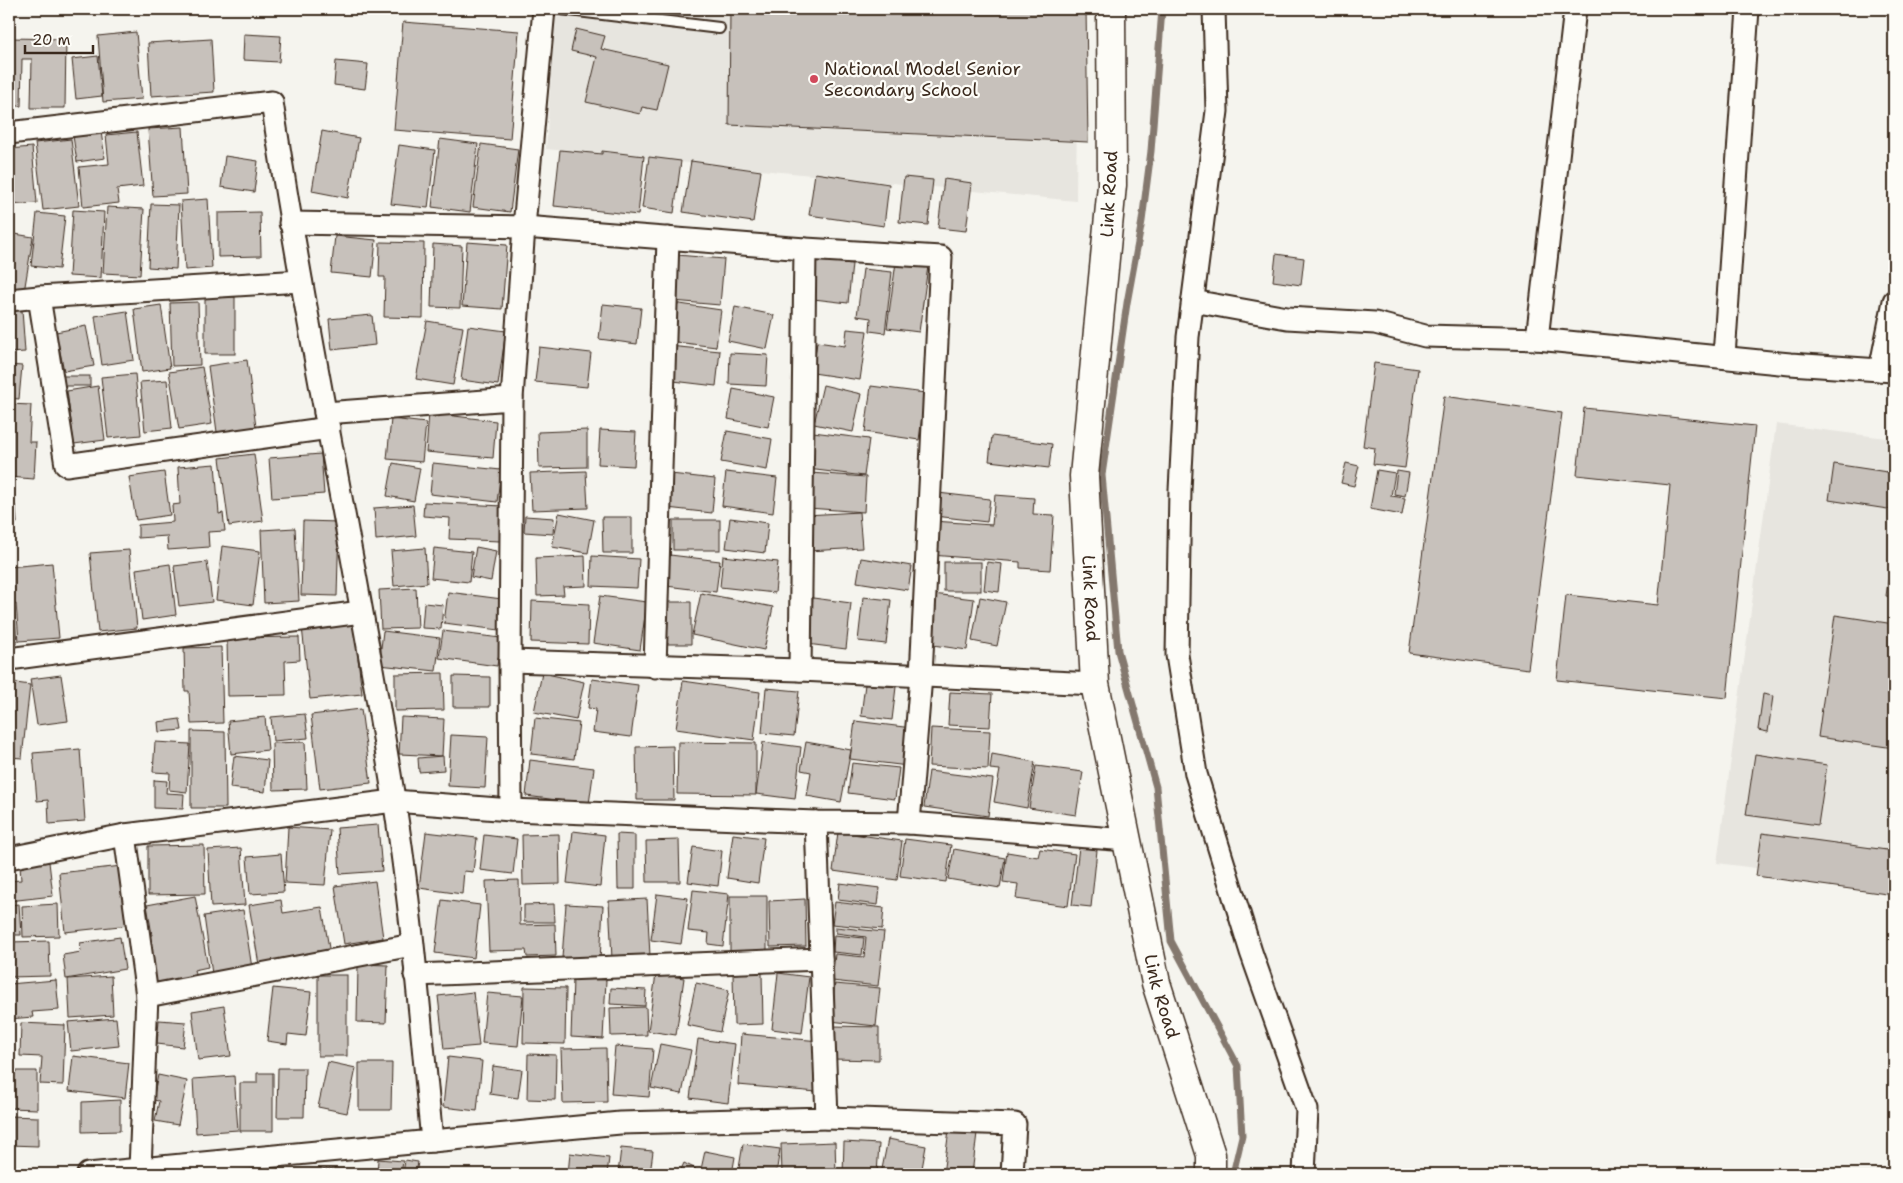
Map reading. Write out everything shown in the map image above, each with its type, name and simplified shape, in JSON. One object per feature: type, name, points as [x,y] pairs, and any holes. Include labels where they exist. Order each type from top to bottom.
[{"type":"street","points":[[511,810],[512,399],[524,227],[544,9]]},
{"type":"street","name":"Link Road","points":[[1111,9],[1112,184],[1084,476],[1095,684],[1156,984],[1211,1155],[1211,1174]]},
{"type":"street","points":[[1214,9],[1217,111],[1188,337],[1180,490],[1177,655],[1196,774],[1251,952],[1307,1110],[1304,1174]]},
{"type":"street","points":[[1537,339],[1575,9]]},
{"type":"street","points":[[1724,356],[1748,9]]},
{"type":"street","points":[[9,132],[272,102],[290,223],[394,801],[412,945],[432,1141]]},
{"type":"street","points":[[290,223],[524,227],[805,249],[941,257],[921,676],[909,823]]},
{"type":"street","points":[[655,667],[668,238]]},
{"type":"street","points":[[800,670],[805,249]]},
{"type":"street","points":[[9,300],[301,281]]},
{"type":"street","points":[[39,297],[66,465],[327,421],[512,399]]},
{"type":"street","points":[[1193,301],[1287,318],[1375,324],[1425,336],[1537,339],[1790,364],[1887,370],[1894,301]]},
{"type":"street","points":[[9,659],[361,612]]},
{"type":"street","points":[[510,661],[800,670],[1095,684]]},
{"type":"street","points":[[9,858],[126,835],[394,801],[511,810],[816,822],[909,823],[1127,840]]},
{"type":"street","points":[[816,822],[827,1118]]},
{"type":"street","points":[[126,835],[147,996],[140,1169]]},
{"type":"street","points":[[147,996],[412,945]]},
{"type":"street","points":[[415,975],[821,959]]},
{"type":"street","points":[[88,1174],[620,1123],[827,1118],[1015,1124],[1012,1174]]},
{"type":"lane","points":[[561,9],[719,28]]},
{"type":"shaded area","name":"National Model Senior Secondary School","points":[[555,9],[1078,9],[1076,201],[546,149]]},
{"type":"shaded area","points":[[1776,424],[1894,439],[1894,886],[1717,863]]},
{"type":"building","points":[[730,9],[1086,9],[1088,142],[729,125]]},
{"type":"building","points":[[403,22],[519,31],[510,139],[394,130]]},
{"type":"building","points":[[576,29],[605,36],[601,49],[668,64],[657,110],[642,107],[640,114],[586,102],[597,57],[571,51]]},
{"type":"building","points":[[136,32],[142,99],[103,102],[98,36]]},
{"type":"building","points":[[244,34],[281,36],[279,62],[243,60]]},
{"type":"building","points":[[9,38],[66,39],[65,108],[31,108],[32,59],[22,59],[21,106],[9,106]]},
{"type":"building","points":[[211,39],[214,92],[151,96],[148,43]]},
{"type":"building","points":[[98,56],[102,96],[76,99],[72,59]]},
{"type":"building","points":[[336,61],[368,64],[365,89],[334,85]]},
{"type":"building","points":[[183,127],[187,194],[153,196],[148,129]]},
{"type":"building","points":[[322,131],[359,138],[348,198],[312,191]]},
{"type":"building","points":[[101,132],[105,158],[77,162],[73,136]]},
{"type":"building","points":[[137,132],[143,186],[117,189],[119,203],[83,207],[79,167],[109,164],[106,135]]},
{"type":"building","points":[[71,139],[79,206],[43,210],[35,143]]},
{"type":"building","points":[[440,139],[478,144],[470,212],[432,207]]},
{"type":"building","points":[[481,144],[518,149],[510,212],[473,207]]},
{"type":"building","points":[[399,145],[435,150],[428,208],[391,204]]},
{"type":"building","points":[[32,147],[37,203],[9,205],[9,149]]},
{"type":"building","points":[[560,150],[602,154],[602,151],[644,156],[638,215],[554,206]]},
{"type":"building","points":[[225,156],[258,161],[254,192],[221,187]]},
{"type":"building","points":[[649,157],[681,161],[674,213],[642,208]]},
{"type":"building","points":[[691,161],[761,171],[753,222],[683,212]]},
{"type":"building","points":[[815,173],[889,184],[884,226],[809,215]]},
{"type":"building","points":[[904,177],[933,180],[928,225],[899,222]]},
{"type":"building","points":[[944,179],[972,183],[966,231],[938,228]]},
{"type":"building","points":[[208,199],[212,268],[185,270],[181,201]]},
{"type":"building","points":[[151,204],[179,205],[176,269],[148,267]]},
{"type":"building","points":[[107,207],[144,209],[140,275],[103,273]]},
{"type":"building","points":[[73,210],[104,212],[101,278],[69,276]]},
{"type":"building","points":[[260,212],[261,256],[218,257],[218,213]]},
{"type":"building","points":[[37,213],[65,216],[59,269],[31,266]]},
{"type":"building","points":[[9,233],[33,237],[24,292],[9,289]]},
{"type":"building","points":[[335,236],[376,240],[372,277],[331,273]]},
{"type":"building","points":[[380,242],[424,243],[423,318],[384,317],[385,277],[379,277]]},
{"type":"building","points":[[467,242],[507,245],[502,309],[462,306]]},
{"type":"building","points":[[433,244],[462,246],[460,308],[431,307]]},
{"type":"building","points":[[1276,254],[1304,258],[1301,285],[1273,281]]},
{"type":"building","points":[[677,255],[724,259],[720,305],[673,301]]},
{"type":"building","points":[[809,259],[852,264],[848,303],[805,298]]},
{"type":"building","points":[[896,262],[928,266],[919,332],[887,328]]},
{"type":"building","points":[[863,269],[892,272],[885,333],[870,331],[871,318],[857,316]]},
{"type":"building","points":[[205,297],[235,297],[235,354],[205,354]]},
{"type":"building","points":[[198,302],[200,365],[172,366],[170,303]]},
{"type":"building","points":[[673,303],[721,310],[716,347],[668,341]]},
{"type":"building","points":[[603,304],[641,308],[637,344],[599,339]]},
{"type":"building","points":[[161,305],[170,368],[142,372],[134,309]]},
{"type":"building","points":[[735,307],[774,315],[767,349],[728,341]]},
{"type":"building","points":[[22,310],[25,352],[9,353],[9,311]]},
{"type":"building","points":[[127,311],[134,360],[102,365],[95,316]]},
{"type":"building","points":[[372,315],[375,345],[332,350],[329,319]]},
{"type":"building","points":[[427,321],[463,327],[453,385],[416,379]]},
{"type":"building","points":[[86,326],[94,366],[64,371],[56,332]]},
{"type":"building","points":[[468,326],[506,331],[498,385],[461,380]]},
{"type":"building","points":[[847,329],[867,331],[860,380],[813,373],[817,342],[845,346]]},
{"type":"building","points":[[669,346],[720,351],[716,386],[665,380]]},
{"type":"building","points":[[539,347],[591,353],[587,387],[535,382]]},
{"type":"building","points":[[730,353],[768,355],[766,386],[729,384]]},
{"type":"building","points":[[247,360],[256,427],[217,432],[208,366]]},
{"type":"building","points":[[1374,363],[1418,369],[1405,468],[1373,464],[1375,448],[1363,446]]},
{"type":"building","points":[[9,365],[22,366],[19,399],[9,398]]},
{"type":"building","points":[[202,367],[212,424],[179,429],[169,372]]},
{"type":"building","points":[[135,374],[141,435],[108,438],[101,377]]},
{"type":"building","points":[[61,376],[90,376],[90,386],[61,386]]},
{"type":"building","points":[[167,380],[172,428],[145,431],[140,382]]},
{"type":"building","points":[[823,385],[861,394],[853,432],[814,424]]},
{"type":"building","points":[[98,386],[105,440],[74,444],[67,391]]},
{"type":"building","points":[[871,386],[925,393],[919,440],[865,432]]},
{"type":"building","points":[[733,389],[774,397],[768,427],[728,419]]},
{"type":"building","points":[[1444,396],[1562,413],[1528,669],[1409,653]]},
{"type":"building","points":[[9,404],[31,405],[29,442],[36,442],[34,479],[9,477]]},
{"type":"building","points":[[1584,408],[1755,426],[1727,698],[1557,680],[1566,595],[1658,605],[1670,485],[1577,475]]},
{"type":"building","points":[[429,413],[496,421],[493,458],[426,452]]},
{"type":"building","points":[[391,419],[426,423],[422,462],[387,459]]},
{"type":"building","points":[[587,430],[587,467],[539,468],[538,432]]},
{"type":"building","points":[[600,430],[636,432],[634,466],[598,464]]},
{"type":"building","points":[[727,431],[772,439],[767,470],[721,462]]},
{"type":"building","points":[[813,432],[869,439],[864,476],[808,469]]},
{"type":"building","points":[[992,436],[1052,444],[1049,468],[989,461]]},
{"type":"building","points":[[254,454],[263,521],[229,526],[220,458]]},
{"type":"building","points":[[321,454],[324,494],[272,498],[269,458]]},
{"type":"building","points":[[393,463],[420,468],[414,501],[387,496]]},
{"type":"building","points":[[433,463],[501,470],[497,502],[430,494]]},
{"type":"building","points":[[1346,463],[1359,466],[1354,486],[1341,483]]},
{"type":"building","points":[[215,464],[219,514],[223,513],[225,531],[208,532],[209,547],[168,550],[167,536],[138,538],[138,525],[173,522],[172,505],[180,504],[178,467]]},
{"type":"building","points":[[1834,464],[1894,473],[1894,510],[1829,500]]},
{"type":"building","points":[[1377,470],[1395,473],[1391,496],[1405,498],[1402,515],[1370,509]]},
{"type":"building","points":[[586,471],[588,508],[532,510],[530,473]]},
{"type":"building","points":[[1397,471],[1409,473],[1405,496],[1394,494]]},
{"type":"building","points":[[164,472],[170,515],[136,520],[129,477]]},
{"type":"building","points":[[726,472],[777,478],[773,513],[722,506]]},
{"type":"building","points":[[810,473],[866,477],[864,512],[808,508]]},
{"type":"building","points":[[671,474],[715,479],[712,513],[667,508]]},
{"type":"building","points":[[938,493],[990,499],[987,522],[935,516]]},
{"type":"building","points":[[995,495],[1034,498],[1033,514],[1054,515],[1050,570],[1020,568],[1020,562],[931,555],[933,521],[992,525]]},
{"type":"building","points":[[424,502],[503,506],[500,541],[449,539],[450,518],[423,516]]},
{"type":"building","points":[[413,505],[416,536],[376,540],[374,508]]},
{"type":"building","points":[[9,506],[16,506],[17,523],[9,524]]},
{"type":"building","points":[[859,512],[862,548],[808,551],[806,515]]},
{"type":"building","points":[[559,513],[594,520],[588,553],[552,547]]},
{"type":"building","points":[[525,516],[554,518],[553,534],[524,532]]},
{"type":"building","points":[[602,517],[632,517],[632,553],[603,553]]},
{"type":"building","points":[[730,518],[768,523],[765,553],[726,548]]},
{"type":"building","points":[[673,520],[720,520],[720,550],[673,550]]},
{"type":"building","points":[[303,521],[339,522],[337,596],[301,595]]},
{"type":"building","points":[[295,528],[299,601],[264,603],[261,530]]},
{"type":"building","points":[[1894,540],[1894,597],[1886,596]]},
{"type":"building","points":[[222,546],[260,551],[253,605],[216,600]]},
{"type":"building","points":[[476,547],[496,551],[491,581],[471,577]]},
{"type":"building","points":[[425,548],[427,583],[394,586],[391,551]]},
{"type":"building","points":[[434,548],[472,552],[469,582],[431,578]]},
{"type":"building","points":[[129,550],[137,628],[98,632],[90,553]]},
{"type":"building","points":[[670,555],[720,561],[716,592],[666,586]]},
{"type":"building","points":[[585,556],[586,586],[563,587],[564,595],[537,596],[536,558]]},
{"type":"building","points":[[592,556],[639,559],[637,588],[591,586]]},
{"type":"building","points":[[723,556],[778,562],[775,593],[720,587]]},
{"type":"building","points":[[861,558],[912,566],[908,590],[857,582]]},
{"type":"building","points":[[207,562],[212,602],[179,606],[174,566]]},
{"type":"building","points":[[944,562],[981,562],[981,591],[944,591]]},
{"type":"building","points":[[987,562],[1002,564],[999,592],[984,590]]},
{"type":"building","points":[[52,563],[59,638],[19,641],[16,604],[9,605],[9,567]]},
{"type":"building","points":[[170,564],[176,615],[142,620],[136,569]]},
{"type":"building","points":[[416,588],[418,628],[381,629],[379,590]]},
{"type":"building","points":[[448,592],[502,599],[499,630],[444,623]]},
{"type":"building","points":[[701,593],[773,607],[764,650],[692,635]]},
{"type":"building","points":[[933,594],[974,599],[967,650],[926,644]]},
{"type":"building","points":[[600,596],[647,602],[640,650],[593,643]]},
{"type":"building","points":[[863,597],[891,600],[886,644],[858,641]]},
{"type":"building","points":[[980,597],[1006,602],[997,646],[972,641]]},
{"type":"building","points":[[813,598],[851,603],[846,649],[807,644]]},
{"type":"building","points":[[532,601],[589,604],[588,644],[531,642]]},
{"type":"building","points":[[666,602],[691,602],[691,644],[667,644]]},
{"type":"building","points":[[424,603],[443,605],[441,629],[422,628]]},
{"type":"building","points":[[9,608],[14,608],[17,643],[9,644]]},
{"type":"building","points":[[1835,615],[1894,624],[1894,748],[1818,737]]},
{"type":"building","points":[[354,622],[362,694],[310,699],[302,627]]},
{"type":"building","points":[[383,631],[440,638],[436,671],[379,665]]},
{"type":"building","points":[[443,631],[501,638],[497,666],[439,658]]},
{"type":"building","points":[[299,637],[300,660],[285,661],[286,695],[228,696],[227,638]]},
{"type":"building","points":[[221,647],[223,723],[191,724],[189,691],[185,691],[184,648]]},
{"type":"building","points":[[443,673],[444,710],[395,711],[395,674]]},
{"type":"building","points":[[542,673],[584,682],[576,720],[534,712]]},
{"type":"building","points":[[61,675],[68,721],[37,725],[30,679]]},
{"type":"building","points":[[453,676],[490,677],[490,707],[453,707]]},
{"type":"building","points":[[592,679],[638,685],[631,737],[593,732],[596,709],[588,708]]},
{"type":"building","points":[[683,681],[760,692],[754,740],[676,729]]},
{"type":"building","points":[[9,682],[30,685],[22,758],[9,757]]},
{"type":"building","points":[[865,684],[896,687],[892,720],[861,716]]},
{"type":"building","points":[[766,688],[799,691],[794,736],[762,733]]},
{"type":"building","points":[[950,692],[992,694],[990,727],[948,725]]},
{"type":"building","points":[[1763,694],[1773,696],[1768,732],[1758,730]]},
{"type":"building","points":[[361,709],[371,783],[320,789],[311,715]]},
{"type":"building","points":[[305,714],[308,738],[273,741],[271,717]]},
{"type":"building","points":[[265,717],[268,750],[231,754],[228,721]]},
{"type":"building","points":[[401,717],[444,719],[442,756],[399,754]]},
{"type":"building","points":[[535,718],[579,723],[574,759],[531,754]]},
{"type":"building","points":[[180,719],[182,730],[159,732],[158,722]]},
{"type":"building","points":[[855,721],[912,728],[908,766],[850,759]]},
{"type":"building","points":[[931,728],[990,731],[988,769],[929,766]]},
{"type":"building","points":[[191,731],[225,732],[226,808],[191,808]]},
{"type":"building","points":[[451,735],[488,737],[485,788],[448,786]]},
{"type":"building","points":[[155,742],[190,744],[187,792],[169,790],[170,773],[153,772]]},
{"type":"building","points":[[305,742],[307,789],[273,790],[272,743]]},
{"type":"building","points":[[678,742],[756,743],[756,795],[677,794]]},
{"type":"building","points":[[763,742],[801,747],[795,799],[756,794]]},
{"type":"building","points":[[806,742],[851,750],[841,802],[807,796],[811,772],[801,770]]},
{"type":"building","points":[[673,746],[674,800],[637,800],[636,747]]},
{"type":"building","points":[[80,749],[85,821],[49,824],[48,800],[37,801],[33,753]]},
{"type":"building","points":[[992,754],[1035,762],[1027,808],[994,802],[1000,770],[990,769]]},
{"type":"building","points":[[1755,754],[1827,765],[1818,825],[1746,815]]},
{"type":"building","points":[[234,756],[268,760],[265,792],[230,788]]},
{"type":"building","points":[[443,756],[444,770],[419,772],[418,758]]},
{"type":"building","points":[[530,760],[594,768],[589,804],[526,796]]},
{"type":"building","points":[[852,763],[899,768],[895,799],[848,793]]},
{"type":"building","points":[[1036,766],[1083,772],[1076,815],[1029,808]]},
{"type":"building","points":[[929,771],[993,779],[988,816],[924,807]]},
{"type":"building","points":[[154,780],[167,781],[166,793],[184,794],[183,809],[154,808]]},
{"type":"building","points":[[378,825],[382,871],[340,874],[337,828]]},
{"type":"building","points":[[288,827],[330,830],[325,885],[285,883]]},
{"type":"building","points":[[573,831],[605,835],[600,887],[567,883]]},
{"type":"building","points":[[426,832],[477,838],[473,872],[464,871],[462,894],[419,888]]},
{"type":"building","points":[[838,832],[902,841],[897,880],[833,871]]},
{"type":"building","points":[[1762,833],[1894,851],[1894,895],[1756,876]]},
{"type":"building","points":[[559,834],[560,884],[523,885],[522,835]]},
{"type":"building","points":[[617,834],[635,835],[635,889],[618,889]]},
{"type":"building","points":[[733,834],[764,838],[758,883],[727,878]]},
{"type":"building","points":[[484,835],[517,839],[513,874],[480,870]]},
{"type":"building","points":[[905,839],[951,845],[946,882],[900,876]]},
{"type":"building","points":[[679,840],[680,882],[647,882],[646,841]]},
{"type":"building","points":[[204,845],[205,894],[148,895],[148,846]]},
{"type":"building","points":[[693,847],[722,851],[718,886],[688,882]]},
{"type":"building","points":[[1079,847],[1097,850],[1091,907],[1072,905]]},
{"type":"building","points":[[241,848],[245,905],[211,907],[208,850]]},
{"type":"building","points":[[954,849],[1005,858],[1000,888],[948,879]]},
{"type":"building","points":[[1040,849],[1075,854],[1068,906],[1016,899],[1018,884],[1003,882],[1007,852],[1038,857]]},
{"type":"building","points":[[281,854],[284,892],[250,894],[247,857]]},
{"type":"building","points":[[49,862],[53,896],[9,901],[9,881],[21,880],[20,866]]},
{"type":"building","points":[[122,866],[129,925],[65,932],[59,873]]},
{"type":"building","points":[[519,880],[520,925],[555,924],[556,956],[527,957],[526,950],[489,951],[486,881]]},
{"type":"building","points":[[375,881],[383,938],[344,944],[335,886]]},
{"type":"building","points":[[840,883],[880,888],[878,905],[838,900]]},
{"type":"building","points":[[693,890],[729,894],[723,946],[708,944],[709,933],[688,931]]},
{"type":"building","points":[[657,894],[688,898],[681,944],[651,940]]},
{"type":"building","points":[[195,896],[208,967],[194,970],[196,978],[156,985],[147,936],[152,935],[147,905]]},
{"type":"building","points":[[730,896],[767,896],[767,952],[730,952]]},
{"type":"building","points":[[647,899],[650,956],[612,959],[609,901]]},
{"type":"building","points":[[805,899],[806,946],[770,947],[769,901]]},
{"type":"building","points":[[281,900],[283,913],[322,907],[330,954],[259,965],[249,905]]},
{"type":"building","points":[[442,900],[480,905],[474,958],[435,953]]},
{"type":"building","points":[[835,902],[884,908],[882,929],[832,924]]},
{"type":"building","points":[[19,904],[21,935],[9,935],[9,905]]},
{"type":"building","points":[[58,904],[59,936],[23,937],[22,906]]},
{"type":"building","points":[[554,904],[555,922],[524,922],[524,905]]},
{"type":"building","points":[[566,904],[603,906],[600,960],[562,958]]},
{"type":"building","points":[[243,910],[252,968],[212,974],[204,916]]},
{"type":"building","points":[[836,927],[884,932],[878,986],[832,981],[835,954],[864,957],[866,937],[836,933]]},
{"type":"building","points":[[834,935],[864,938],[862,955],[833,952]]},
{"type":"building","points":[[120,937],[125,969],[66,979],[63,955],[81,952],[80,943]]},
{"type":"building","points":[[49,941],[50,976],[9,977],[9,942]]},
{"type":"building","points":[[358,964],[388,965],[386,1023],[357,1022]]},
{"type":"building","points":[[733,973],[762,973],[763,1024],[734,1025]]},
{"type":"building","points":[[778,973],[809,977],[802,1033],[772,1029]]},
{"type":"building","points":[[656,974],[684,978],[676,1035],[648,1031]]},
{"type":"building","points":[[318,975],[347,975],[347,1056],[318,1056]]},
{"type":"building","points":[[111,976],[113,1015],[70,1018],[68,979]]},
{"type":"building","points":[[573,979],[606,980],[603,1039],[571,1037]]},
{"type":"building","points":[[56,980],[59,1010],[32,1012],[33,1017],[9,1019],[9,984]]},
{"type":"building","points":[[696,983],[729,990],[720,1032],[687,1025]]},
{"type":"building","points":[[835,984],[880,988],[876,1026],[830,1021]]},
{"type":"building","points":[[524,987],[566,988],[565,1044],[523,1043]]},
{"type":"building","points":[[273,988],[311,992],[306,1036],[288,1034],[287,1044],[267,1041]]},
{"type":"building","points":[[611,988],[646,990],[645,1006],[610,1004]]},
{"type":"building","points":[[473,992],[479,1046],[444,1049],[438,996]]},
{"type":"building","points":[[487,993],[523,996],[518,1046],[482,1043]]},
{"type":"building","points":[[224,1006],[231,1056],[198,1060],[192,1011]]},
{"type":"building","points":[[646,1007],[647,1035],[611,1036],[610,1008]]},
{"type":"building","points":[[116,1018],[119,1046],[71,1051],[68,1022]]},
{"type":"building","points":[[159,1020],[186,1022],[183,1047],[157,1044]]},
{"type":"building","points":[[21,1023],[65,1025],[63,1085],[40,1084],[42,1057],[20,1056]]},
{"type":"building","points":[[833,1026],[879,1027],[879,1060],[832,1059]]},
{"type":"building","points":[[741,1034],[820,1041],[817,1092],[738,1085]]},
{"type":"building","points":[[698,1039],[735,1044],[728,1103],[690,1098]]},
{"type":"building","points":[[660,1044],[691,1050],[682,1094],[651,1088]]},
{"type":"building","points":[[615,1046],[653,1049],[649,1097],[611,1094]]},
{"type":"building","points":[[606,1048],[607,1102],[563,1103],[561,1049]]},
{"type":"building","points":[[528,1054],[556,1055],[555,1100],[527,1099]]},
{"type":"building","points":[[73,1056],[129,1063],[125,1098],[69,1091]]},
{"type":"building","points":[[448,1057],[482,1061],[477,1111],[443,1107]]},
{"type":"building","points":[[328,1062],[356,1068],[347,1113],[318,1107]]},
{"type":"building","points":[[359,1063],[392,1063],[391,1110],[359,1110]]},
{"type":"building","points":[[493,1066],[522,1070],[518,1098],[490,1094]]},
{"type":"building","points":[[278,1068],[305,1068],[304,1117],[277,1117]]},
{"type":"building","points":[[9,1071],[37,1071],[37,1109],[9,1108]]},
{"type":"building","points":[[257,1073],[273,1073],[273,1131],[240,1131],[240,1083],[257,1083]]},
{"type":"building","points":[[158,1075],[187,1081],[178,1125],[155,1121],[159,1101],[153,1100]]},
{"type":"building","points":[[234,1076],[238,1130],[196,1133],[193,1079]]},
{"type":"building","points":[[120,1100],[120,1131],[82,1132],[82,1102]]},
{"type":"building","points":[[9,1116],[38,1117],[38,1146],[9,1145]]},
{"type":"building","points":[[949,1130],[977,1133],[972,1174],[943,1174]]},
{"type":"building","points":[[888,1139],[926,1146],[921,1174],[881,1174]]},
{"type":"building","points":[[835,1142],[836,1174],[782,1174],[781,1144]]},
{"type":"building","points":[[844,1142],[879,1144],[877,1174],[843,1174]]},
{"type":"building","points":[[743,1144],[780,1149],[776,1174],[738,1174]]},
{"type":"building","points":[[621,1148],[653,1151],[650,1174],[618,1174]]},
{"type":"building","points":[[705,1151],[735,1157],[732,1174],[700,1174]]},
{"type":"building","points":[[570,1153],[609,1158],[607,1174],[568,1174]]},
{"type":"building","points":[[378,1159],[403,1161],[401,1174],[377,1174]]},
{"type":"building","points":[[405,1160],[418,1162],[416,1174],[403,1174]]},
{"type":"building","points":[[684,1163],[696,1169],[694,1174],[679,1174]]},
{"type":"building","points":[[269,1169],[304,1174],[269,1174]]},
{"type":"building","points":[[350,1169],[350,1174],[310,1174],[310,1170]]},
{"type":"waterway","points":[[1162,9],[1151,151],[1142,221],[1127,303],[1102,475],[1118,651],[1156,787],[1171,941],[1238,1066],[1242,1136],[1233,1174]]},
{"type":"place","name":"National Model Senior Secondary School","points":[[814,79]]}]
